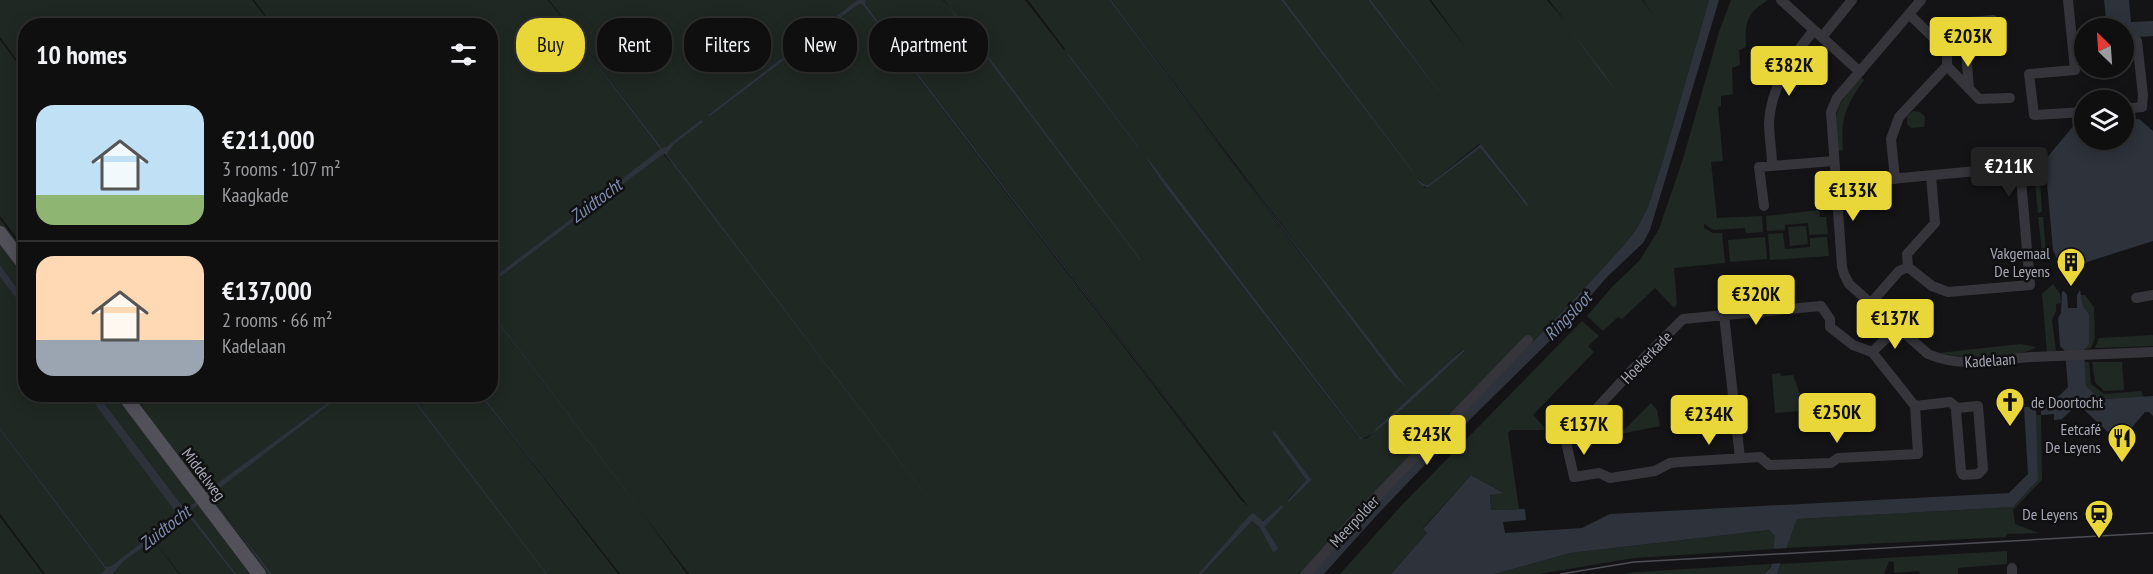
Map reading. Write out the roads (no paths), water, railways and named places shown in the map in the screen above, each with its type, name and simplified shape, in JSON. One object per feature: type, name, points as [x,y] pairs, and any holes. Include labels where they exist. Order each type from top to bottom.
[{"type":"main road","points":[[0,233],[18,257]]},
{"type":"main road","name":"Middelweg","points":[[129,402],[259,574]]},
{"type":"street","points":[[1781,0],[1860,72]]},
{"type":"street","points":[[1773,165],[1769,122],[1780,78],[1796,52],[1852,0]]},
{"type":"street","name":"Kadelaan","points":[[1921,0],[1837,98],[1831,112],[1844,274],[1849,284],[1928,354],[1944,361],[1959,363],[2153,352]]},
{"type":"street","points":[[2067,0],[2075,70],[2029,74],[2034,115],[2074,113]]},
{"type":"street","points":[[1909,14],[1947,51]]},
{"type":"street","points":[[1894,179],[1891,139],[1899,117],[1947,66],[1947,51],[1964,28],[1970,22],[1993,20]]},
{"type":"street","points":[[1964,28],[1969,89]]},
{"type":"street","points":[[2134,41],[2137,41],[2148,95],[2142,107],[2134,108]]},
{"type":"street","points":[[1947,66],[1979,99],[2010,98]]},
{"type":"street","points":[[1764,206],[1759,167],[1834,161]]},
{"type":"street","points":[[1836,184],[2020,168],[2030,285],[1948,292],[1932,286],[1908,267],[1907,254],[1935,223],[1931,176]]},
{"type":"street","points":[[1870,304],[1899,271],[1908,267]]},
{"type":"street","points":[[2136,298],[2153,295]]},
{"type":"street","name":"Hoekerkade","points":[[1872,352],[1853,345],[1830,327],[1830,319],[1821,306],[1683,319],[1566,442],[1574,477],[1599,473],[1610,478],[1655,471],[1670,463],[1740,458],[1760,458],[1769,465],[1831,463],[1838,458],[1918,454],[1915,406]]},
{"type":"street","points":[[1724,315],[1740,458]]},
{"type":"street","points":[[1897,328],[1872,352],[1915,406],[1950,402],[1957,408],[1978,406],[1983,469],[1978,474],[1963,475],[1961,471],[1957,408]]},
{"type":"street","name":"Meerpolder","points":[[1306,574],[1354,520],[1528,340]]},
{"type":"water","points":[[857,0],[865,0],[865,4],[876,18],[873,18],[862,4],[859,4],[840,18],[834,18]]},
{"type":"water","points":[[1109,0],[1111,0],[1237,168],[1408,389],[1395,377]]},
{"type":"water","points":[[1281,0],[1284,0],[1412,170],[1411,170]]},
{"type":"water","points":[[1368,0],[1371,0],[1475,139]]},
{"type":"water","name":"Ringsloot","points":[[1709,0],[1719,0],[1650,230],[1643,243],[1606,278],[1566,325],[1440,449],[1324,574],[1310,574],[1347,532],[1567,307],[1636,230],[1648,207],[1663,160]]},
{"type":"water","points":[[2104,0],[2129,0],[2131,18],[2106,18]]},
{"type":"water","points":[[2153,21],[2153,36],[2134,37],[2134,22]]},
{"type":"water","points":[[1566,25],[1603,72],[1615,90],[1614,89]]},
{"type":"water","points":[[1067,54],[1069,54],[1140,149],[1138,148]]},
{"type":"water","points":[[988,56],[1141,260],[988,59]]},
{"type":"water","points":[[783,57],[783,61],[771,70],[771,66]]},
{"type":"water","name":"Zuidtocht","points":[[602,72],[662,148],[701,120],[703,122],[674,144],[667,154],[986,574],[665,154],[498,279],[498,274],[660,149]]},
{"type":"water","points":[[764,72],[769,72],[709,117],[708,115]]},
{"type":"water","points":[[914,72],[917,72],[1248,507]]},
{"type":"water","points":[[2134,119],[2139,119],[2153,131],[2153,241],[2087,262],[2076,275],[2064,275],[2053,250],[2045,160],[2074,125],[2074,150],[2134,150]]},
{"type":"water","points":[[1481,144],[1528,204],[1527,206],[1480,148],[1428,187],[1422,186],[1416,178],[1428,185]]},
{"type":"water","points":[[1142,152],[1363,438],[1360,439],[1164,185]]},
{"type":"water","points":[[0,265],[18,289],[18,301],[0,277]]},
{"type":"water","points":[[2080,290],[2083,306],[2089,314],[2089,344],[2084,350],[2086,386],[2098,397],[2104,399],[2153,396],[2153,416],[2145,412],[2123,438],[2110,434],[2078,404],[2062,419],[2054,420],[2054,414],[2041,415],[2041,405],[2053,402],[2068,387],[2065,351],[2060,346],[2058,318],[2061,313],[2062,292],[2064,291],[2067,295],[2068,308],[2077,308],[2077,295]]},
{"type":"water","points":[[498,321],[689,574],[498,323]]},
{"type":"water","points":[[1464,349],[1465,351],[1412,401],[1380,428],[1365,437]]},
{"type":"water","name":"Zuidtocht","points":[[93,402],[103,402],[184,508],[196,502],[198,505],[123,562],[113,574],[101,574],[105,569],[101,563],[0,428],[106,567],[111,566],[178,515]]},
{"type":"water","points":[[328,402],[333,402],[212,496],[208,496],[207,491]]},
{"type":"water","points":[[414,402],[416,402],[546,574]]},
{"type":"water","points":[[485,402],[487,402],[620,574]]},
{"type":"water","points":[[2036,406],[2038,480],[2013,507],[1797,519],[1777,574],[1764,574],[1771,567],[1775,536],[1769,530],[1570,553],[1495,574],[1391,574],[1427,533],[1423,529],[1471,475],[1504,493],[1490,495],[1491,510],[1525,509],[1526,520],[1503,522],[1505,533],[1582,528],[1610,514],[2009,493],[2028,474],[2024,407]]},
{"type":"water","points":[[1274,430],[1312,480],[1289,502],[1288,500],[1306,480],[1272,433]]},
{"type":"water","points":[[1282,505],[1283,507],[1265,527],[1278,549],[1273,552],[1260,528],[1252,521],[1202,574],[1198,574],[1249,516],[1253,513],[1263,521]]},
{"type":"water","points":[[219,506],[272,574],[269,574]]},
{"type":"water","points":[[192,516],[236,574],[190,518]]},
{"type":"tram line","points":[[1561,574],[1634,562],[2153,533]]},
{"type":"place","name":"Vakgemaal De Leyens","points":[[2071,288]]},
{"type":"place","name":"de Doortocht","points":[[2010,428]]},
{"type":"place","name":"Eetcafé De Leyens","points":[[2122,464]]},
{"type":"place","name":"De Leyens","points":[[2099,540]]}]
